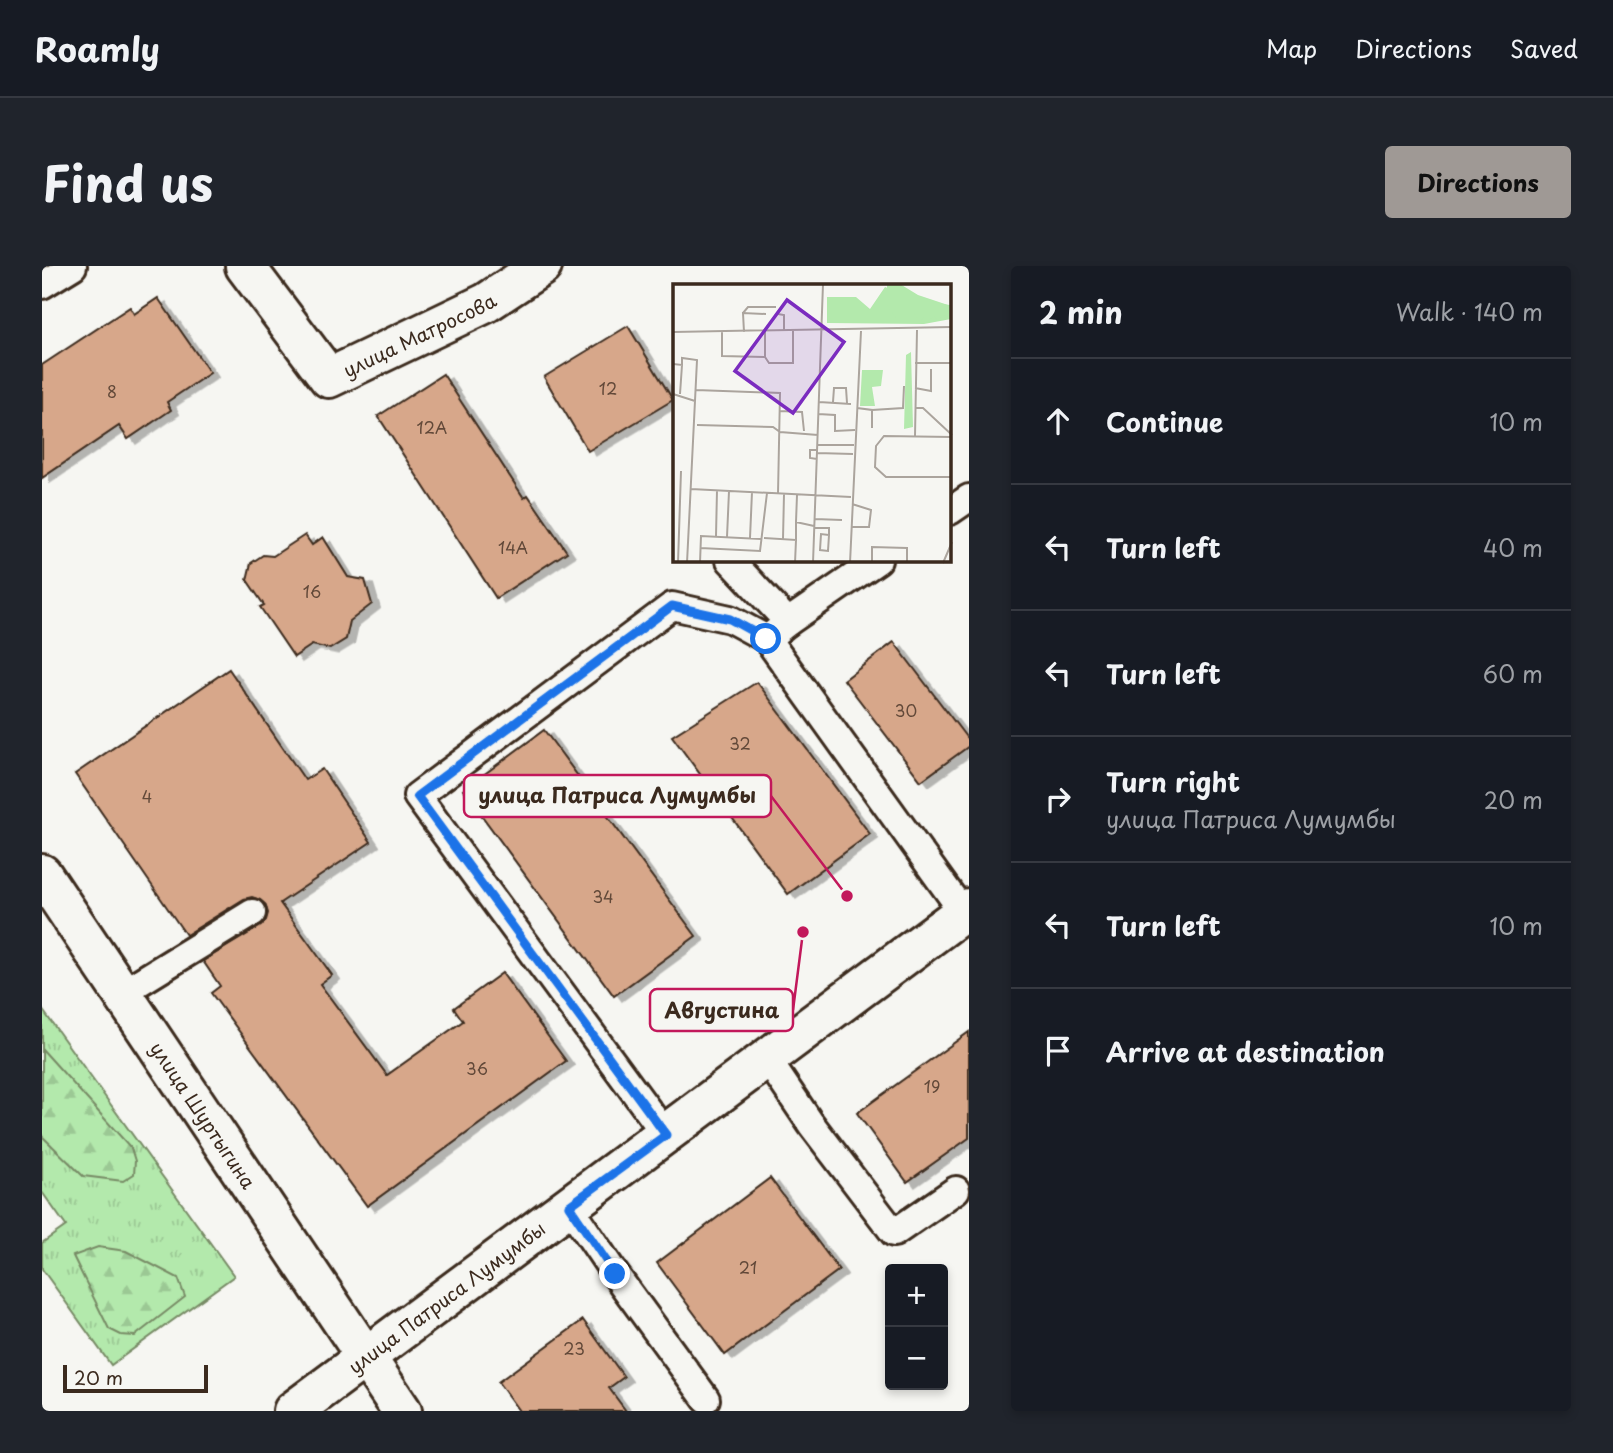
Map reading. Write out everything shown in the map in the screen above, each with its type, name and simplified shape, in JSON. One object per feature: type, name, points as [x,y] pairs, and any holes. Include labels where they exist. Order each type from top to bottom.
[{"type":"street","name":"улица Матросова","points":[[245,266],[329,379],[485,303],[542,266]]},
{"type":"street","name":"улица Шуртыгина","points":[[42,874],[402,1411]]},
{"type":"street","name":"улица Патриса Лумумбы","points":[[293,1411],[966,910]]},
{"type":"lane","points":[[42,285],[73,266]]},
{"type":"lane","points":[[951,510],[969,498]]},
{"type":"lane","points":[[732,562],[788,622]]},
{"type":"lane","points":[[766,639],[875,562]]},
{"type":"lane","points":[[666,1135],[417,796],[672,606],[730,619],[766,639],[966,910]]},
{"type":"lane","points":[[122,993],[252,913]]},
{"type":"lane","points":[[766,1059],[811,1124],[894,1233],[956,1190]]},
{"type":"lane","points":[[569,1206],[706,1399]]},
{"type":"green space","points":[[42,1009],[234,1276],[111,1365],[42,1269],[42,1243],[66,1226],[42,1192]]},
{"type":"green space","points":[[42,1049],[131,1148],[135,1161],[134,1174],[123,1181],[83,1176],[42,1136]]},
{"type":"green space","points":[[98,1247],[126,1251],[178,1278],[185,1297],[135,1336],[121,1335],[109,1329],[73,1256]]},
{"type":"building","points":[[158,298],[210,373],[167,402],[171,410],[128,439],[119,426],[42,478],[42,365],[130,307],[134,314]]},
{"type":"building","points":[[628,326],[673,400],[588,451],[544,377]]},
{"type":"building","points":[[443,374],[524,498],[528,495],[567,552],[496,598],[378,416]]},
{"type":"building","points":[[305,535],[312,545],[323,537],[348,577],[365,580],[372,604],[350,621],[346,639],[330,649],[312,645],[294,657],[260,607],[264,605],[247,580],[251,563],[263,555],[273,556]]},
{"type":"building","points":[[894,642],[969,741],[969,746],[921,781],[844,680]]},
{"type":"building","points":[[229,669],[305,780],[322,769],[371,842],[280,903],[332,975],[320,984],[387,1075],[463,1021],[454,1008],[502,973],[566,1061],[367,1206],[211,993],[220,986],[203,961],[261,926],[268,913],[265,904],[252,897],[244,899],[186,935],[75,774]]},
{"type":"building","points":[[757,682],[870,834],[788,894],[672,736]]},
{"type":"building","points":[[544,730],[696,936],[614,996],[463,790]]},
{"type":"building","points":[[969,1032],[969,1138],[907,1182],[857,1113]]},
{"type":"building","points":[[770,1178],[839,1270],[725,1355],[657,1263]]},
{"type":"building","points":[[583,1320],[624,1377],[609,1388],[626,1411],[519,1411],[498,1382]]},
{"type":"place","name":"улица Патриса Лумумбы","points":[[847,896]]},
{"type":"place","name":"Августина","points":[[803,932]]},
{"type":"route","points":[[615,1274],[569,1206],[666,1135],[417,796],[672,606],[730,619],[766,639]]}]
